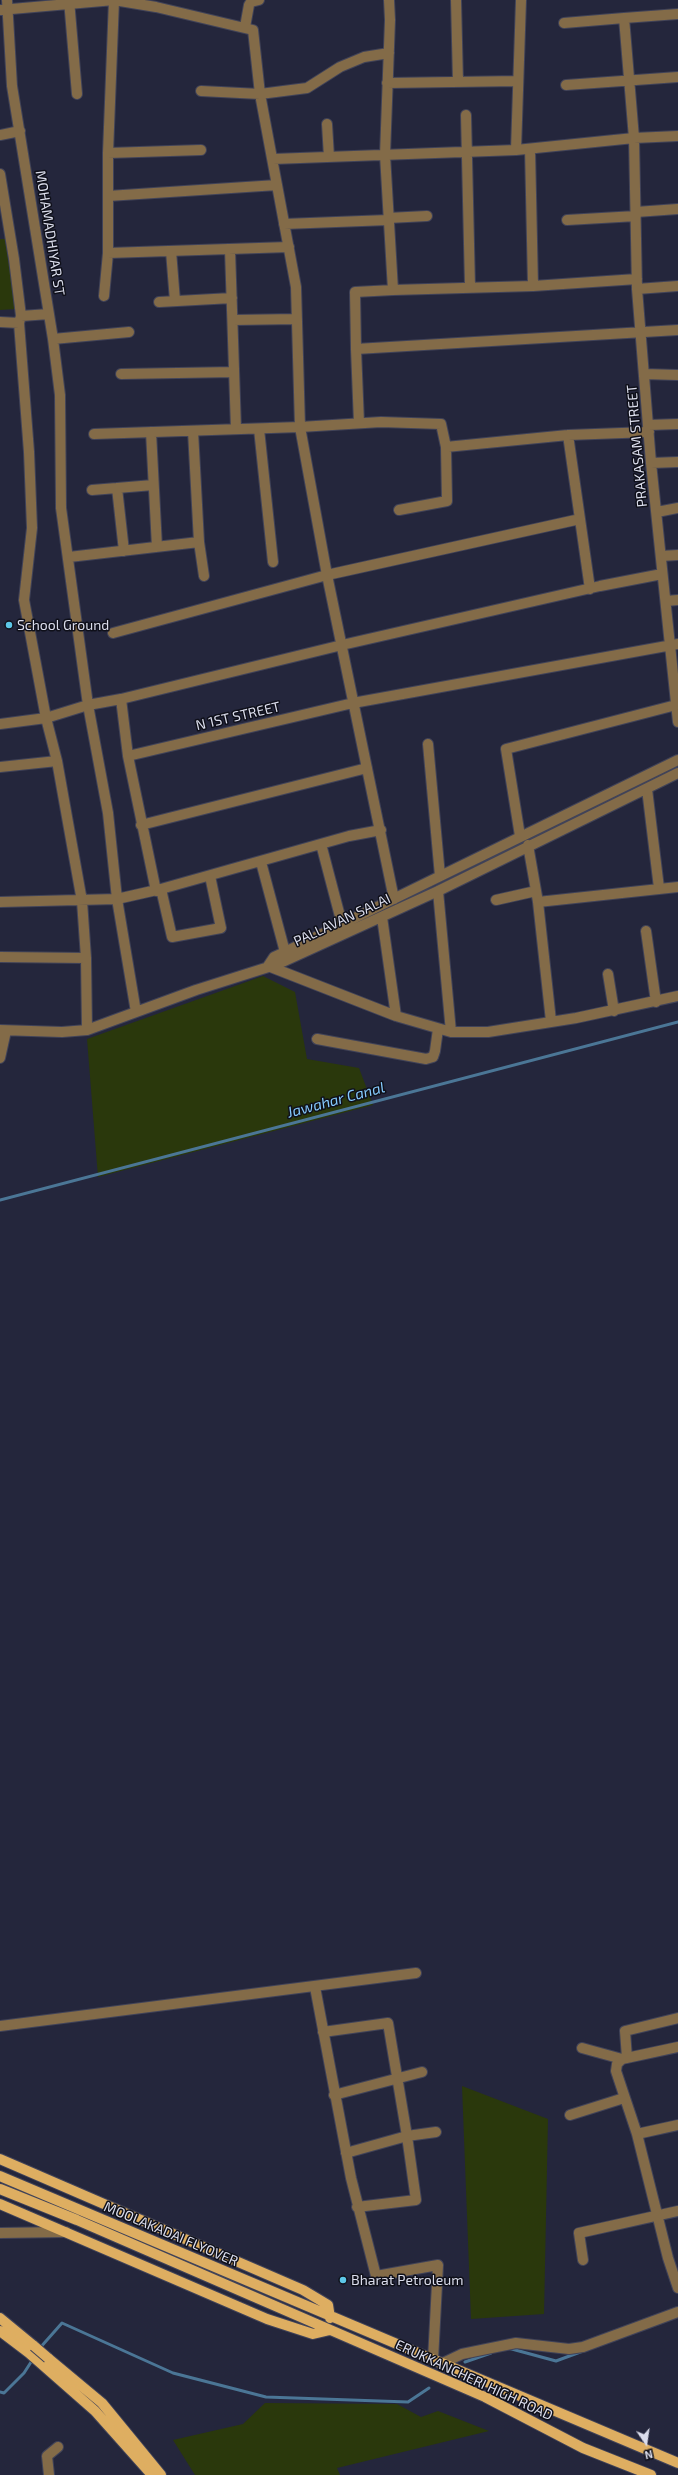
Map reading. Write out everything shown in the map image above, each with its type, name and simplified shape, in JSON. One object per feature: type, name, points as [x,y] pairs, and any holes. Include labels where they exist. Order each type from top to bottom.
[{"type":"main road","points":[[0,2159],[303,2290],[328,2305],[330,2318]]},
{"type":"main road","name":"MOOLAKADAI FLYOVER","points":[[0,2176],[330,2318],[678,2463]]},
{"type":"main road","name":"MOOLAKADAI FLYOVER","points":[[0,2189],[158,2255],[330,2330]]},
{"type":"main road","points":[[0,2204],[267,2319],[313,2334],[330,2330]]},
{"type":"main road","points":[[0,2318],[45,2361],[102,2403],[161,2475]]},
{"type":"main road","name":"ERUKKANCHERI HIGH ROAD","points":[[330,2330],[485,2397],[583,2448],[651,2475]]},
{"type":"main road","points":[[0,2331],[31,2349]]},
{"type":"main road","points":[[45,2361],[95,2411],[152,2475]]},
{"type":"street","points":[[104,296],[108,253],[108,153],[114,0]]},
{"type":"street","points":[[5,7],[114,0],[156,3],[253,30],[260,94],[296,287],[300,427],[327,575],[381,830],[394,899]]},
{"type":"street","points":[[245,27],[248,5],[251,2],[259,0]]},
{"type":"street","points":[[389,0],[389,53],[385,155],[393,290]]},
{"type":"street","points":[[456,0],[458,82]]},
{"type":"street","points":[[516,150],[520,0]]},
{"type":"street","points":[[69,2],[77,94]]},
{"type":"street","name":"MOHAMADHIYAR ST","points":[[5,7],[12,86],[53,339],[60,395],[61,508],[69,557],[88,705],[108,813],[117,899],[136,1012]]},
{"type":"street","points":[[564,23],[678,14]]},
{"type":"street","name":"PRAKASAM STREET","points":[[624,18],[634,138],[637,284],[642,330],[651,463],[662,574],[675,644],[676,705],[678,722]]},
{"type":"street","points":[[201,91],[260,94],[307,88],[340,67],[364,57],[389,53]]},
{"type":"street","points":[[566,85],[630,79],[678,77]]},
{"type":"street","points":[[387,83],[518,81]]},
{"type":"street","points":[[466,115],[470,287]]},
{"type":"street","points":[[327,124],[329,157]]},
{"type":"street","points":[[0,135],[20,130]]},
{"type":"street","points":[[273,159],[468,153],[530,149],[634,138],[678,136]]},
{"type":"street","points":[[530,149],[533,286]]},
{"type":"street","points":[[108,153],[201,150]]},
{"type":"street","points":[[0,174],[20,319],[29,452],[32,528],[24,600],[46,718],[57,761],[82,901],[86,958],[87,1030]]},
{"type":"street","points":[[108,196],[278,185]]},
{"type":"street","points":[[567,220],[678,209]]},
{"type":"street","points":[[284,224],[427,216]]},
{"type":"street","points":[[108,253],[289,247]]},
{"type":"street","points":[[230,250],[236,429]]},
{"type":"street","points":[[171,251],[175,301]]},
{"type":"street","points":[[359,423],[355,292],[470,287],[637,284],[678,286]]},
{"type":"street","points":[[159,302],[232,298]]},
{"type":"street","points":[[0,322],[49,314]]},
{"type":"street","points":[[232,320],[297,319]]},
{"type":"street","points":[[356,349],[642,330],[678,330]]},
{"type":"street","points":[[53,339],[130,332]]},
{"type":"street","points":[[121,374],[234,372]]},
{"type":"street","points":[[644,374],[678,375]]},
{"type":"street","points":[[94,434],[259,429],[359,423],[440,424],[446,447],[448,501],[399,510]]},
{"type":"street","points":[[446,447],[678,424]]},
{"type":"street","points":[[259,429],[273,562]]},
{"type":"street","points":[[193,431],[200,542],[204,576]]},
{"type":"street","points":[[152,432],[153,485],[157,547]]},
{"type":"street","points":[[568,435],[590,589]]},
{"type":"street","points":[[651,463],[678,462]]},
{"type":"street","points":[[92,490],[153,485]]},
{"type":"street","points":[[117,488],[124,550]]},
{"type":"street","points":[[657,512],[678,508]]},
{"type":"street","points":[[113,633],[327,575],[580,519]]},
{"type":"street","points":[[69,557],[200,542]]},
{"type":"street","points":[[661,556],[678,555]]},
{"type":"street","points":[[0,724],[46,718],[88,705],[121,699],[342,645],[662,574]]},
{"type":"street","points":[[666,601],[678,600]]},
{"type":"street","name":"N 1ST STREET","points":[[128,756],[353,703],[584,662],[675,644]]},
{"type":"street","points":[[121,699],[128,756],[141,824],[172,937],[221,928],[210,876]]},
{"type":"street","points":[[520,836],[506,748],[676,705]]},
{"type":"street","points":[[428,744],[440,876]]},
{"type":"street","points":[[678,760],[274,957],[268,966],[396,1016],[451,1032],[488,1032],[614,1011],[678,996]]},
{"type":"street","points":[[0,767],[57,761]]},
{"type":"street","points":[[141,824],[367,768]]},
{"type":"street","name":"PALLAVAN SALAI","points":[[3,1030],[62,1032],[87,1030],[290,959],[438,891],[528,845],[678,774]]},
{"type":"street","points":[[647,789],[659,888]]},
{"type":"street","points":[[0,902],[117,899],[158,890],[322,844],[381,830]]},
{"type":"street","points":[[322,844],[342,924]]},
{"type":"street","points":[[528,845],[538,902],[551,1021]]},
{"type":"street","points":[[261,862],[285,952]]},
{"type":"street","points":[[538,902],[678,887]]},
{"type":"street","points":[[438,891],[451,1032]]},
{"type":"street","points":[[496,900],[536,891]]},
{"type":"street","points":[[382,917],[396,1016]]},
{"type":"street","points":[[646,931],[656,1002]]},
{"type":"street","points":[[0,957],[86,958]]},
{"type":"street","points":[[608,974],[614,1011]]},
{"type":"street","points":[[317,1039],[426,1059],[433,1057],[438,1029]]},
{"type":"street","points":[[0,1058],[3,1030]]},
{"type":"street","points":[[0,2026],[416,1973]]},
{"type":"street","points":[[315,1987],[334,2096],[357,2208],[376,2276],[438,2265],[437,2362],[462,2354],[516,2343],[569,2350],[583,2347],[678,2312]]},
{"type":"street","points":[[625,2058],[625,2031],[678,2018]]},
{"type":"street","points":[[323,2032],[388,2023],[416,2200],[357,2208]]},
{"type":"street","points":[[582,2048],[625,2058],[678,2047]]},
{"type":"street","points":[[625,2058],[617,2064],[616,2071],[636,2134],[668,2258],[678,2288]]},
{"type":"street","points":[[334,2096],[422,2072]]},
{"type":"street","points":[[570,2116],[624,2098]]},
{"type":"street","points":[[636,2134],[678,2125]]},
{"type":"street","points":[[346,2153],[407,2136],[436,2132]]},
{"type":"street","points":[[584,2260],[579,2233],[678,2211]]},
{"type":"street","points":[[0,2233],[68,2232]]},
{"type":"street","points":[[49,2475],[47,2456],[58,2447]]},
{"type":"green space","points":[[0,239],[5,239],[16,309],[0,310]]},
{"type":"green space","points":[[263,976],[295,992],[307,1059],[359,1068],[373,1105],[98,1177],[87,1039]]},
{"type":"green space","points":[[462,2086],[548,2119],[544,2314],[471,2319]]},
{"type":"green space","points":[[265,2403],[397,2404],[421,2417],[438,2411],[489,2431],[337,2468],[340,2475],[195,2475],[173,2440],[243,2424]]},
{"type":"waterway","name":"Jawahar Canal","points":[[0,1200],[678,1022]]},
{"type":"waterway","points":[[39,2349],[62,2323],[173,2373],[266,2397],[408,2402],[429,2388]]},
{"type":"waterway","points":[[508,2348],[556,2361],[583,2351]]},
{"type":"waterway","points":[[465,2362],[491,2353]]},
{"type":"waterway","points":[[0,2392],[4,2393],[24,2373],[33,2359]]},
{"type":"place","name":"School Ground","points":[[9,625]]},
{"type":"place","name":"Bharat Petroleum","points":[[343,2280]]}]
